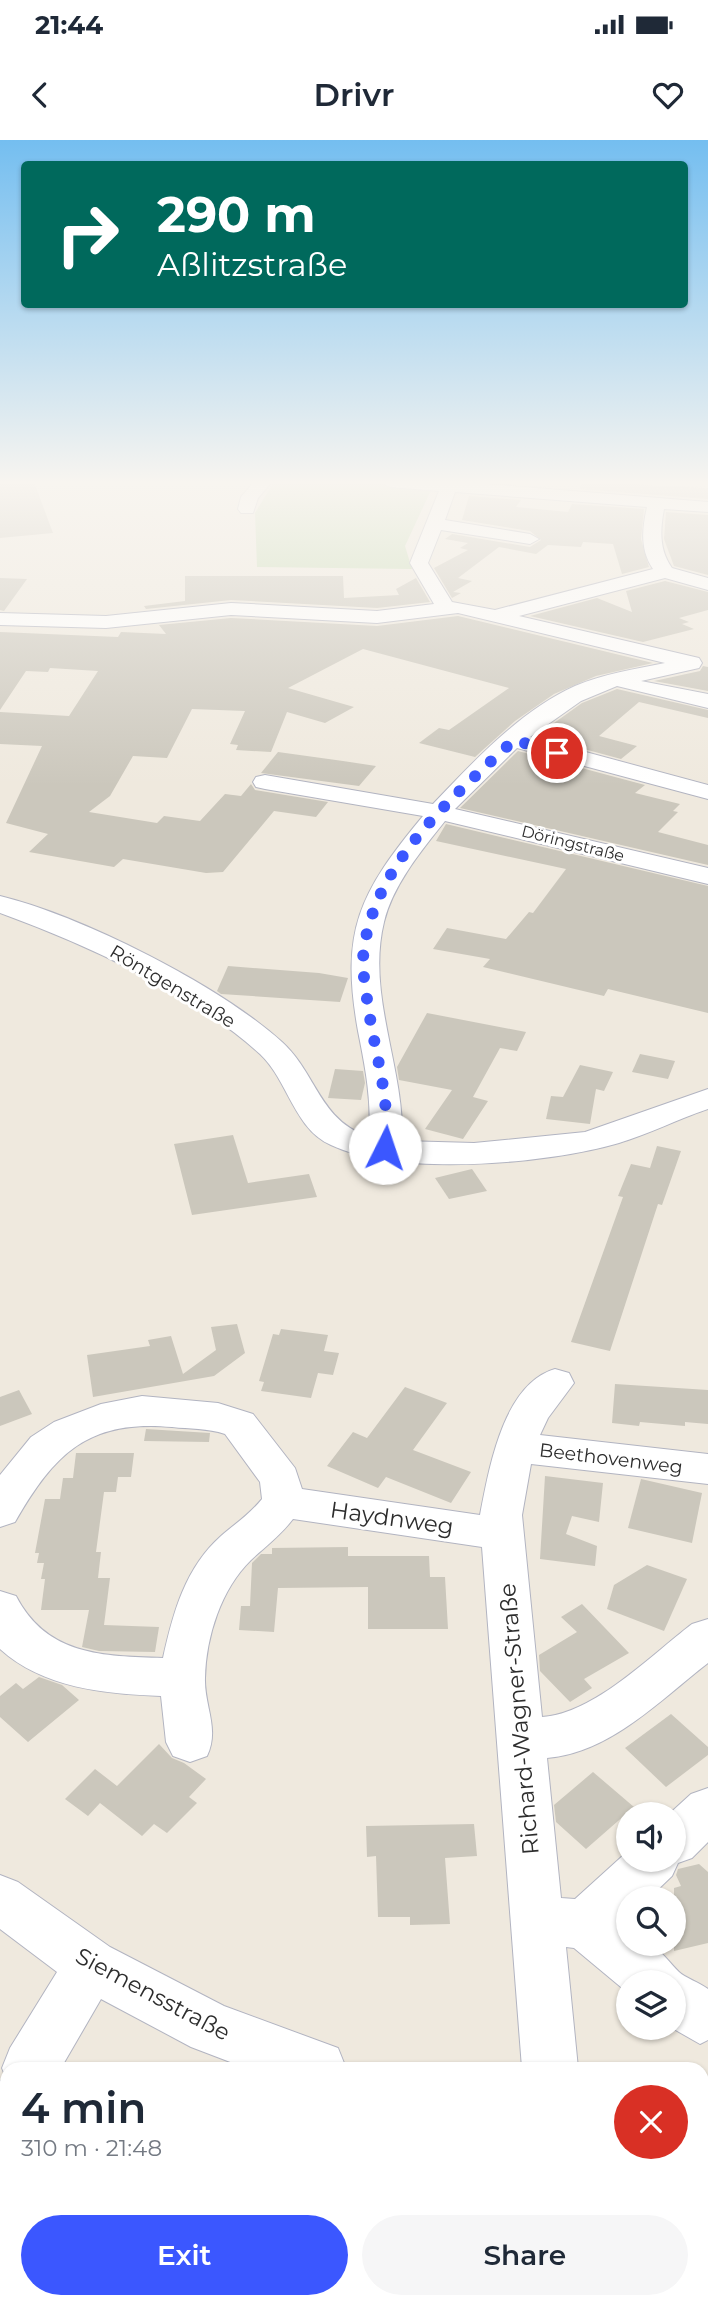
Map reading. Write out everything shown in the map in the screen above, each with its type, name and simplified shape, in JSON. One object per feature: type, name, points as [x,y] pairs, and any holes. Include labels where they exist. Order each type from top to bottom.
[{"type":"street","points":[[429,583],[446,607]]},
{"type":"street","points":[[498,615],[621,583]]},
{"type":"street","points":[[0,619],[106,622],[231,609],[377,617],[446,607],[498,615],[699,662]]},
{"type":"street","points":[[385,1148],[388,1120],[373,1037],[364,950],[371,918],[397,866],[437,812],[514,740],[573,696],[616,682],[699,662]]},
{"type":"street","points":[[616,682],[708,701]]},
{"type":"street","points":[[514,740],[708,792]]},
{"type":"street","name":"Döringstraße","points":[[265,782],[437,812],[708,876]]},
{"type":"street","name":"Röntgenstraße","points":[[0,904],[116,949],[191,991],[277,1054],[325,1126],[341,1138],[417,1152],[486,1150],[583,1142],[708,1099]]},
{"type":"street","name":"Richard-Wagner-Straße","points":[[550,2062],[561,1922],[522,1739],[501,1515],[513,1447],[527,1414],[555,1383]]},
{"type":"street","points":[[0,1511],[24,1470],[45,1447],[68,1432],[115,1414],[142,1410],[218,1417],[239,1424],[260,1448],[280,1479],[283,1502],[263,1528],[236,1548],[216,1571],[196,1606],[182,1678],[190,1742]]},
{"type":"street","name":"Beethovenweg","points":[[513,1447],[708,1469]]},
{"type":"street","name":"Haydnweg","points":[[283,1502],[502,1534]]},
{"type":"street","points":[[0,1609],[13,1633],[38,1653],[79,1667],[121,1676],[182,1678]]},
{"type":"street","points":[[522,1739],[565,1736],[605,1717],[708,1637]]},
{"type":"street","points":[[686,1831],[708,1810]]},
{"type":"street","points":[[636,1872],[561,1922],[637,1970]]},
{"type":"street","name":"Siemensstraße","points":[[0,1899],[91,1965],[210,2028],[302,2062]]},
{"type":"street","points":[[34,2062],[91,1965]]},
{"type":"building","points":[[0,583],[24,583],[4,611],[0,610]]},
{"type":"building","points":[[185,583],[343,583],[344,598],[399,595],[396,589],[407,583],[419,583],[430,602],[377,608],[231,600],[146,609],[144,606],[185,601]]},
{"type":"building","points":[[443,583],[468,583],[453,592],[461,593],[452,598]]},
{"type":"building","points":[[657,583],[673,583],[708,592],[708,610],[679,618],[689,622],[682,624],[694,629],[643,642],[530,616],[597,598],[632,612],[626,591]]},
{"type":"building","points":[[458,616],[653,663],[596,676],[554,694],[515,721],[475,757],[419,743],[439,728],[449,730],[509,688],[363,649],[288,688],[354,707],[325,723],[287,712],[271,752],[236,750],[238,745],[230,744],[245,711],[192,709],[167,758],[133,756],[110,796],[89,812],[157,823],[164,816],[200,821],[225,794],[241,796],[251,784],[255,790],[328,802],[316,817],[274,811],[223,872],[206,873],[123,859],[114,867],[29,852],[48,834],[6,823],[42,746],[0,744],[0,712],[69,716],[98,671],[50,668],[48,672],[26,671],[0,710],[0,632],[118,637],[121,632],[166,634],[159,625],[231,618],[377,626]]},
{"type":"building","points":[[703,666],[708,667],[708,691],[654,681],[700,671]]},
{"type":"building","points":[[617,689],[708,710],[708,718],[639,702],[599,736],[637,746],[621,759],[536,736],[582,703]]},
{"type":"building","points":[[518,751],[645,785],[635,793],[680,804],[673,811],[678,812],[658,832],[708,845],[708,865],[460,808]]},
{"type":"building","points":[[278,752],[376,766],[359,786],[261,773]]},
{"type":"building","points":[[446,824],[708,886],[708,1013],[608,989],[604,996],[483,967],[490,959],[433,949],[447,928],[506,939],[529,912],[533,913],[566,869],[436,841]]},
{"type":"building","points":[[228,966],[348,978],[340,1002],[221,994],[217,991]]},
{"type":"building","points":[[427,1013],[526,1032],[517,1051],[500,1048],[473,1097],[488,1101],[463,1139],[425,1129],[452,1090],[399,1080],[397,1067]]},
{"type":"building","points":[[640,1054],[675,1061],[668,1079],[632,1072]]},
{"type":"building","points":[[580,1065],[613,1072],[604,1091],[596,1089],[590,1124],[546,1119],[551,1096],[563,1097]]},
{"type":"building","points":[[335,1069],[363,1071],[365,1083],[361,1100],[328,1098]]},
{"type":"building","points":[[233,1135],[248,1183],[309,1174],[317,1197],[192,1215],[174,1144]]},
{"type":"building","points":[[657,1146],[681,1151],[662,1205],[658,1204],[610,1351],[571,1342],[623,1197],[618,1196],[631,1164],[650,1168]]},
{"type":"building","points":[[472,1169],[487,1191],[449,1199],[435,1178]]},
{"type":"building","points":[[237,1324],[245,1353],[214,1376],[93,1397],[87,1355],[150,1346],[148,1340],[171,1336],[183,1374],[216,1350],[211,1327]]},
{"type":"building","points":[[281,1329],[328,1335],[324,1351],[339,1353],[333,1375],[318,1373],[311,1398],[261,1391],[264,1382],[259,1381],[273,1334],[279,1335]]},
{"type":"building","points":[[615,1384],[708,1390],[708,1424],[685,1422],[685,1426],[640,1422],[639,1426],[612,1423]]},
{"type":"building","points":[[405,1387],[447,1403],[413,1450],[471,1472],[451,1503],[386,1477],[378,1488],[327,1466],[353,1432],[367,1438]]},
{"type":"building","points":[[19,1390],[32,1414],[0,1426],[0,1397]]},
{"type":"building","points":[[146,1429],[210,1433],[209,1442],[144,1441]]},
{"type":"building","points":[[76,1453],[134,1453],[131,1477],[118,1477],[116,1492],[104,1492],[96,1552],[101,1552],[98,1578],[110,1578],[104,1625],[159,1627],[155,1652],[99,1651],[82,1647],[89,1610],[41,1610],[44,1563],[37,1563],[39,1553],[35,1553],[45,1499],[60,1499],[63,1478],[73,1478]]},
{"type":"building","points":[[545,1476],[603,1483],[599,1522],[572,1516],[566,1534],[597,1546],[595,1566],[540,1559]]},
{"type":"building","points":[[641,1479],[702,1493],[692,1543],[628,1528]]},
{"type":"building","points":[[348,1547],[348,1556],[429,1556],[430,1577],[445,1577],[448,1629],[368,1629],[368,1587],[278,1588],[274,1632],[239,1630],[241,1606],[250,1606],[252,1563],[261,1554],[272,1554],[272,1548]]},
{"type":"building","points":[[647,1565],[687,1579],[664,1631],[607,1609],[614,1585]]},
{"type":"building","points":[[582,1604],[629,1653],[584,1679],[592,1688],[570,1702],[540,1671],[539,1655],[577,1632],[561,1617]]},
{"type":"building","points":[[39,1677],[62,1685],[79,1700],[28,1742],[0,1717],[0,1696],[16,1683],[23,1689]]},
{"type":"building","points":[[671,1714],[708,1747],[708,1755],[666,1787],[625,1748]]},
{"type":"building","points":[[159,1744],[172,1758],[206,1779],[189,1797],[197,1803],[167,1833],[154,1824],[142,1836],[100,1803],[88,1816],[65,1799],[95,1769],[117,1786]]},
{"type":"building","points":[[593,1772],[628,1802],[616,1802],[616,1823],[586,1849],[556,1822],[554,1805]]},
{"type":"building","points":[[474,1824],[477,1856],[445,1858],[450,1924],[410,1925],[410,1917],[378,1917],[376,1856],[367,1857],[366,1826]]},
{"type":"building","points":[[699,1864],[708,1872],[708,1943],[686,1948],[686,1886],[681,1886],[676,1875],[677,1872],[686,1872],[686,1867]]},
{"type":"route","points":[[385,1148],[388,1120],[365,981],[364,950],[371,918],[397,866],[437,812],[514,740],[557,753]]}]
